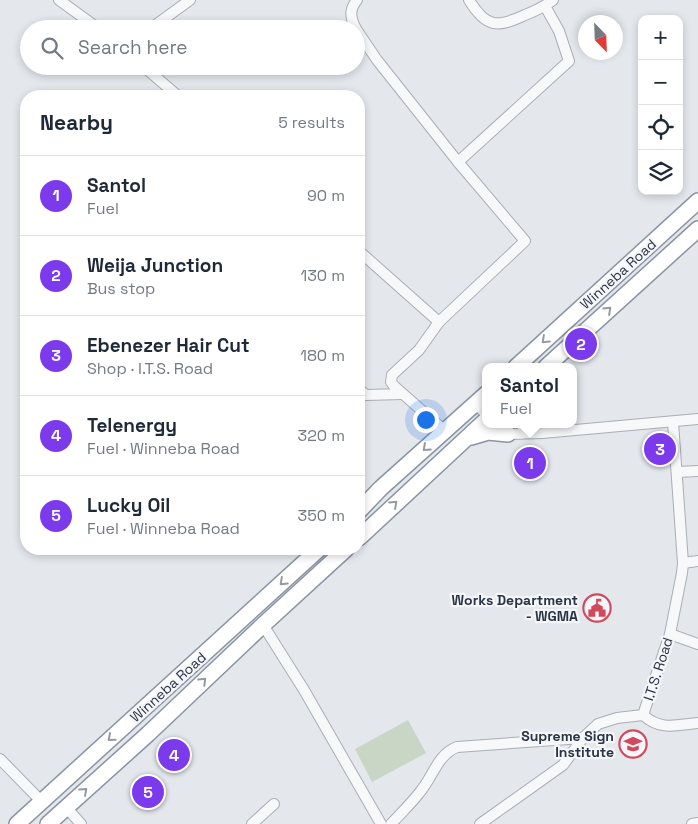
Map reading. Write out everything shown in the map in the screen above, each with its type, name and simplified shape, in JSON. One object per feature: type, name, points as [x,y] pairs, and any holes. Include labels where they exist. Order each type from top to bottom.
[{"type":"highway","name":"Winneba Road","points":[[520,363],[698,201]]},
{"type":"highway","name":"Winneba Road","points":[[550,363],[698,229]]},
{"type":"highway","points":[[365,504],[445,430],[482,405]]},
{"type":"highway","points":[[365,532],[482,424]]},
{"type":"highway","points":[[465,439],[488,432],[518,428]]},
{"type":"highway","name":"Winneba Road","points":[[17,824],[312,555]]},
{"type":"highway","name":"Winneba Road","points":[[48,824],[148,734],[339,555]]},
{"type":"highway","points":[[129,722],[133,721],[141,724],[148,734]]},
{"type":"street","points":[[59,0],[87,20]]},
{"type":"street","points":[[162,20],[190,0]]},
{"type":"street","points":[[352,20],[350,16],[352,7],[357,0]]},
{"type":"street","points":[[458,162],[569,61],[549,3],[507,24],[496,24],[489,22],[477,13],[469,0]]},
{"type":"street","points":[[365,42],[458,162],[525,241],[439,322],[419,350],[392,375],[391,382],[402,394],[445,430]]},
{"type":"street","points":[[154,75],[171,90]]},
{"type":"street","points":[[365,256],[439,322]]},
{"type":"street","points":[[365,394],[402,394]]},
{"type":"street","points":[[577,426],[673,422],[698,419]]},
{"type":"street","name":"I.T.S. Road","points":[[480,824],[563,765],[583,738],[598,724],[643,715],[670,634],[680,588],[683,563],[673,422]]},
{"type":"street","points":[[677,472],[698,471]]},
{"type":"street","points":[[683,563],[698,561]]},
{"type":"street","points":[[263,625],[304,690],[381,824]]},
{"type":"street","points":[[670,634],[698,644]]},
{"type":"street","points":[[643,715],[655,724],[662,726],[698,723]]},
{"type":"street","points":[[391,824],[418,795],[444,755],[450,750],[457,747],[583,738]]},
{"type":"street","points":[[0,759],[42,802]]},
{"type":"street","points":[[252,824],[274,804]]},
{"type":"street","points":[[66,807],[81,824]]},
{"type":"street","points":[[692,824],[698,822]]},
{"type":"green space","points":[[408,720],[426,753],[372,782],[355,749]]},
{"type":"place","name":"Weija Junction","points":[[581,344]]},
{"type":"place","name":"Ebenezer Hair Cut","points":[[660,449]]},
{"type":"place","name":"Santol","points":[[530,463]]},
{"type":"place","name":"Works Department - WGMA","points":[[597,608]]},
{"type":"place","name":"Supreme Sign Institute","points":[[633,744]]},
{"type":"place","name":"Telenergy","points":[[174,755]]},
{"type":"place","name":"Lucky Oil","points":[[148,792]]}]
